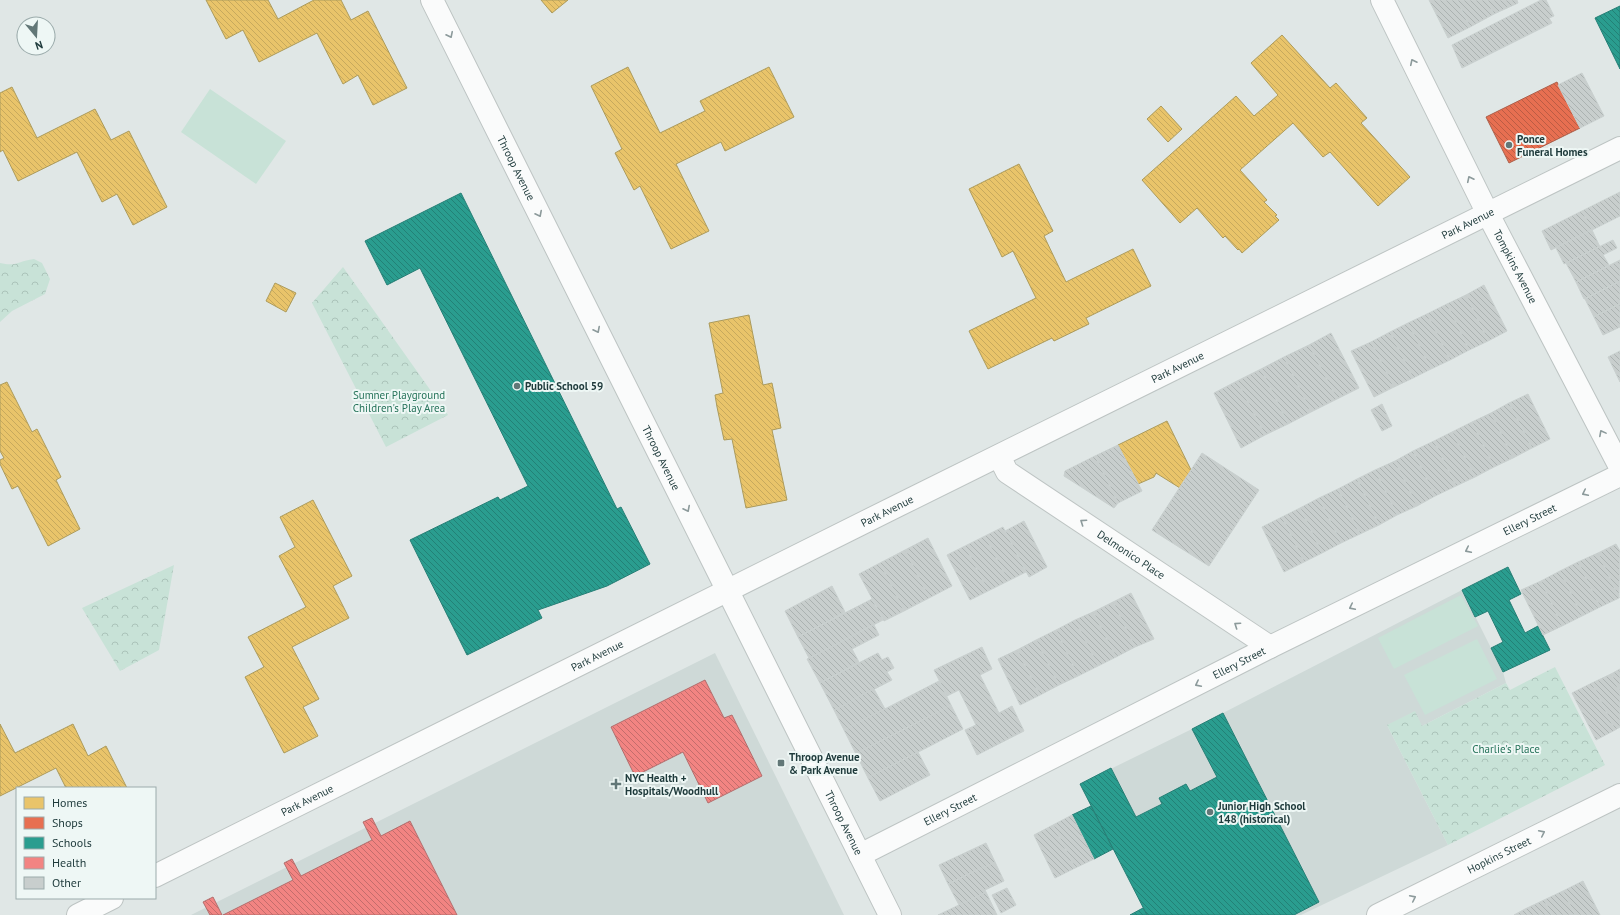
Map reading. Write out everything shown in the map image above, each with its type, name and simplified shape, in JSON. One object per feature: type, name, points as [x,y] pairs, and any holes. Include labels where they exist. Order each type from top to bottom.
[{"type":"street","name":"Throop Avenue","points":[[432,0],[890,915]]},
{"type":"street","name":"Tompkins Avenue","points":[[1382,0],[1488,214],[1620,467]]},
{"type":"street","name":"Park Avenue","points":[[156,876],[1620,148]]},
{"type":"street","name":"Delmonico Place","points":[[999,456],[1007,472],[1270,647]]},
{"type":"street","name":"Ellery Street","points":[[860,855],[1270,647],[1620,475]]},
{"type":"street","name":"Hopkins Street","points":[[1378,915],[1620,795]]},
{"type":"street","points":[[78,915],[110,899]]},
{"type":"shaded area","points":[[1462,590],[1503,672],[1506,683],[1422,726],[1387,725],[1448,845],[1301,915],[1147,915],[1080,784],[1192,729]]},
{"type":"shaded area","name":"NYC Health + Hospitals/Woodhull","points":[[715,653],[844,915],[191,915]]},
{"type":"green space","points":[[210,89],[286,141],[256,184],[181,132]]},
{"type":"green space","points":[[34,259],[42,263],[50,279],[45,294],[12,311],[0,322],[0,263],[14,264]]},
{"type":"green space","name":"Sumner Playground Children's Play Area","points":[[343,267],[448,415],[386,447],[312,303]]},
{"type":"green space","points":[[174,565],[159,650],[120,671],[82,608]]},
{"type":"green space","points":[[1461,595],[1478,626],[1394,669],[1378,638]]},
{"type":"green space","points":[[1477,639],[1497,679],[1425,715],[1404,675]]},
{"type":"green space","name":"Charlie's Place","points":[[1555,667],[1605,765],[1448,845],[1387,725],[1415,711],[1422,726],[1506,683],[1510,690]]},
{"type":"building: Homes","points":[[206,0],[268,0],[278,19],[314,0],[341,0],[351,20],[368,11],[407,88],[373,105],[358,75],[343,84],[317,33],[259,62],[243,30],[226,39]]},
{"type":"building: Homes","points":[[541,0],[568,0],[552,13]]},
{"type":"building: Homes","points":[[1282,35],[1330,88],[1336,83],[1367,118],[1361,123],[1410,177],[1378,206],[1330,152],[1323,157],[1293,123],[1240,170],[1267,200],[1264,202],[1277,215],[1275,216],[1279,220],[1242,253],[1225,236],[1223,238],[1197,208],[1180,223],[1142,180],[1236,96],[1254,116],[1278,95],[1251,63]]},
{"type":"building: Homes","points":[[628,67],[660,133],[705,111],[700,101],[769,67],[794,117],[725,151],[721,142],[676,164],[709,231],[671,249],[640,186],[634,190],[615,153],[622,149],[591,86]]},
{"type":"building: Homes","points":[[12,87],[37,138],[95,109],[111,140],[129,131],[167,207],[133,225],[117,194],[102,202],[77,152],[18,181],[3,150],[0,152],[0,93]]},
{"type":"building: Homes","points":[[1161,106],[1182,129],[1168,142],[1147,119]]},
{"type":"building: Homes","points":[[1019,164],[1053,231],[1044,236],[1066,282],[1133,249],[1151,286],[1086,318],[1089,324],[1054,341],[1052,338],[988,369],[969,331],[1036,298],[1013,251],[1002,257],[969,189]]},
{"type":"building: Homes","points":[[275,283],[296,293],[286,312],[266,301]]},
{"type":"building: Homes","points":[[749,315],[763,385],[772,383],[781,428],[772,430],[787,500],[746,508],[732,439],[724,440],[717,407],[715,395],[723,393],[709,323]]},
{"type":"building: Homes","points":[[7,382],[32,432],[37,429],[61,477],[56,480],[80,529],[48,546],[18,486],[12,489],[0,464],[0,460],[4,458],[0,451],[0,385]]},
{"type":"building: Homes","points":[[1167,421],[1191,470],[1180,488],[1156,473],[1154,477],[1138,484],[1118,445]]},
{"type":"building: Homes","points":[[313,500],[352,576],[333,586],[349,618],[292,647],[319,699],[303,707],[318,736],[284,753],[245,677],[264,667],[248,637],[306,607],[279,556],[295,547],[280,517]]},
{"type":"building: Homes","points":[[0,724],[15,753],[73,724],[88,756],[106,746],[126,787],[66,787],[56,768],[0,796]]},
{"type":"building: Shops","points":[[1557,82],[1580,128],[1509,163],[1486,117]]},
{"type":"building: Schools","points":[[1620,6],[1620,69],[1595,18]]},
{"type":"building: Schools","name":"Public School 59","points":[[461,193],[617,509],[621,507],[650,564],[607,586],[538,610],[542,618],[467,655],[410,540],[498,497],[500,500],[528,486],[420,268],[387,285],[365,241]]},
{"type":"building: Schools","points":[[1508,567],[1521,594],[1509,600],[1525,633],[1538,626],[1550,650],[1503,672],[1491,648],[1503,642],[1488,611],[1475,617],[1462,590]]},
{"type":"building: Schools","name":"Junior High School 148 (historical)","points":[[1223,713],[1319,902],[1294,915],[1147,915],[1080,784],[1111,768],[1136,817],[1162,804],[1159,798],[1186,784],[1190,791],[1217,777],[1192,729]]},
{"type":"building: Schools","points":[[1091,806],[1113,849],[1094,859],[1072,815]]},
{"type":"building: Schools","points":[[1143,908],[1147,915],[1130,915]]},
{"type":"building: Health","points":[[705,680],[724,718],[732,715],[762,776],[708,803],[683,752],[635,776],[611,727]]},
{"type":"building: Health","points":[[372,818],[381,836],[410,821],[457,915],[223,915],[293,880],[284,863],[292,859],[301,876],[372,840],[363,822]]},
{"type":"building: Health","points":[[213,897],[222,915],[210,915],[203,902]]},
{"type":"building: Other","points":[[1429,0],[1457,0],[1470,27],[1448,38]]},
{"type":"building: Other","points":[[1457,0],[1487,0],[1494,14],[1470,27]]},
{"type":"building: Other","points":[[1487,0],[1517,0],[1518,3],[1494,14]]},
{"type":"building: Other","points":[[1541,0],[1546,0],[1554,16],[1549,18],[1552,23],[1462,68],[1452,45]]},
{"type":"building: Other","points":[[1582,73],[1604,116],[1580,128],[1558,85]]},
{"type":"building: Other","points":[[1620,192],[1620,216],[1592,230],[1582,211]]},
{"type":"building: Other","points":[[1582,211],[1592,230],[1551,250],[1542,231]]},
{"type":"building: Other","points":[[1592,230],[1600,247],[1564,264],[1556,248]]},
{"type":"building: Other","points":[[1613,240],[1617,248],[1603,255],[1609,265],[1576,282],[1566,263]]},
{"type":"building: Other","points":[[1620,260],[1620,281],[1584,299],[1576,282]]},
{"type":"building: Other","points":[[1620,281],[1620,304],[1594,317],[1585,299]]},
{"type":"building: Other","points":[[1484,285],[1507,331],[1488,341],[1466,295]]},
{"type":"building: Other","points":[[1466,295],[1488,341],[1469,350],[1447,304]]},
{"type":"building: Other","points":[[1447,304],[1469,350],[1450,360],[1427,314]]},
{"type":"building: Other","points":[[1620,304],[1620,327],[1603,335],[1594,317]]},
{"type":"building: Other","points":[[1427,314],[1450,360],[1431,369],[1408,323]]},
{"type":"building: Other","points":[[1408,323],[1431,369],[1413,378],[1390,332]]},
{"type":"building: Other","points":[[1390,332],[1413,378],[1394,387],[1371,342]]},
{"type":"building: Other","points":[[1331,333],[1359,388],[1337,399],[1309,345]]},
{"type":"building: Other","points":[[1371,342],[1394,387],[1374,397],[1351,351]]},
{"type":"building: Other","points":[[1309,345],[1337,399],[1311,412],[1284,357]]},
{"type":"building: Other","points":[[1620,351],[1620,382],[1608,357]]},
{"type":"building: Other","points":[[1284,357],[1311,412],[1288,424],[1261,369]]},
{"type":"building: Other","points":[[1261,369],[1288,424],[1265,435],[1237,381]]},
{"type":"building: Other","points":[[1237,381],[1265,435],[1241,448],[1214,393]]},
{"type":"building: Other","points":[[1528,394],[1550,439],[1532,448],[1509,403]]},
{"type":"building: Other","points":[[1509,403],[1532,448],[1513,458],[1491,413]]},
{"type":"building: Other","points":[[1382,404],[1392,426],[1382,431],[1371,410]]},
{"type":"building: Other","points":[[1491,413],[1513,458],[1494,467],[1472,422]]},
{"type":"building: Other","points":[[1472,422],[1494,467],[1475,477],[1452,432]]},
{"type":"building: Other","points":[[1452,432],[1475,477],[1456,486],[1434,441]]},
{"type":"building: Other","points":[[1434,441],[1456,486],[1435,496],[1413,451]]},
{"type":"building: Other","points":[[1118,445],[1142,491],[1118,503],[1095,456]]},
{"type":"building: Other","points":[[1413,451],[1435,496],[1417,506],[1395,461]]},
{"type":"building: Other","points":[[1202,453],[1259,490],[1209,566],[1152,530]]},
{"type":"building: Other","points":[[1095,456],[1118,503],[1114,508],[1064,476],[1065,471]]},
{"type":"building: Other","points":[[1395,461],[1417,506],[1397,515],[1375,470]]},
{"type":"building: Other","points":[[1375,470],[1397,515],[1379,525],[1357,479]]},
{"type":"building: Other","points":[[1357,479],[1379,525],[1360,534],[1338,489]]},
{"type":"building: Other","points":[[1338,489],[1360,534],[1341,543],[1319,498]]},
{"type":"building: Other","points":[[1319,498],[1341,543],[1322,553],[1300,508]]},
{"type":"building: Other","points":[[1300,508],[1322,553],[1304,562],[1282,517]]},
{"type":"building: Other","points":[[1282,517],[1304,562],[1284,572],[1262,527]]},
{"type":"building: Other","points":[[1024,521],[1047,567],[1029,577],[1005,531]]},
{"type":"building: Other","points":[[1003,527],[1026,572],[1008,581],[985,536]]},
{"type":"building: Other","points":[[985,536],[1008,581],[988,591],[965,546]]},
{"type":"building: Other","points":[[928,538],[952,586],[929,598],[905,550]]},
{"type":"building: Other","points":[[1616,544],[1620,551],[1619,598],[1598,553]]},
{"type":"building: Other","points":[[965,546],[988,591],[970,600],[947,555]]},
{"type":"building: Other","points":[[905,550],[929,598],[904,611],[880,563]]},
{"type":"building: Other","points":[[1598,553],[1619,598],[1600,607],[1578,562]]},
{"type":"building: Other","points":[[1578,562],[1600,607],[1582,616],[1560,571]]},
{"type":"building: Other","points":[[880,563],[904,611],[884,621],[859,574]]},
{"type":"building: Other","points":[[1560,571],[1582,616],[1562,626],[1541,581]]},
{"type":"building: Other","points":[[1541,581],[1562,626],[1543,635],[1521,590]]},
{"type":"building: Other","points":[[832,586],[845,612],[798,637],[785,611]]},
{"type":"building: Other","points":[[1131,593],[1154,639],[1135,647],[1113,602]]},
{"type":"building: Other","points":[[872,599],[883,620],[809,658],[798,637]]},
{"type":"building: Other","points":[[1113,602],[1135,647],[1116,657],[1093,612]]},
{"type":"building: Other","points":[[1093,612],[1116,657],[1098,666],[1075,620]]},
{"type":"building: Other","points":[[1075,620],[1098,666],[1078,676],[1056,630]]},
{"type":"building: Other","points":[[874,625],[879,635],[852,649],[859,662],[820,683],[807,659]]},
{"type":"building: Other","points":[[1056,630],[1078,676],[1059,685],[1036,640]]},
{"type":"building: Other","points":[[1036,640],[1059,685],[1040,695],[1017,650]]},
{"type":"building: Other","points":[[982,647],[992,669],[980,675],[999,713],[1012,706],[1024,731],[977,755],[965,730],[976,725],[959,690],[947,696],[934,670]]},
{"type":"building: Other","points":[[1017,650],[1040,695],[1020,705],[998,659]]},
{"type":"building: Other","points":[[878,653],[882,660],[888,657],[894,668],[887,672],[892,680],[834,710],[820,683]]},
{"type":"building: Other","points":[[1620,669],[1620,692],[1611,674]]},
{"type":"building: Other","points":[[1611,674],[1620,692],[1620,727],[1615,730],[1592,683]]},
{"type":"building: Other","points":[[939,681],[951,705],[856,754],[844,730]]},
{"type":"building: Other","points":[[1592,683],[1615,730],[1596,740],[1572,693]]},
{"type":"building: Other","points":[[874,689],[885,709],[844,730],[834,710]]},
{"type":"building: Other","points":[[951,705],[963,729],[868,778],[856,754]]},
{"type":"building: Other","points":[[918,752],[930,775],[880,801],[868,778]]},
{"type":"building: Other","points":[[1072,815],[1094,859],[1075,868],[1053,825]]},
{"type":"building: Other","points":[[1053,825],[1075,868],[1055,878],[1034,835]]},
{"type":"building: Other","points":[[986,843],[995,862],[948,884],[939,865]]},
{"type":"building: Other","points":[[995,862],[1004,881],[985,890],[986,892],[959,905],[948,884]]},
{"type":"building: Other","points":[[1583,881],[1600,915],[1575,915],[1563,891]]},
{"type":"building: Other","points":[[1007,888],[1016,905],[1001,913],[992,895]]},
{"type":"building: Other","points":[[1563,891],[1575,915],[1552,915],[1544,900]]},
{"type":"building: Other","points":[[986,892],[997,915],[938,915],[959,905]]},
{"type":"building: Other","points":[[1544,900],[1552,915],[1528,915],[1525,909]]},
{"type":"building: Other","points":[[1525,909],[1528,915],[1514,915]]},
{"type":"place","name":"Ponce Funeral Homes","points":[[1509,145]]},
{"type":"place","name":"Public School 59","points":[[517,386]]},
{"type":"place","name":"Throop Avenue & Park Avenue","points":[[781,763]]},
{"type":"place","name":"NYC Health + Hospitals/Woodhull","points":[[616,784]]},
{"type":"place","name":"Junior High School 148 (historical)","points":[[1210,812]]}]
